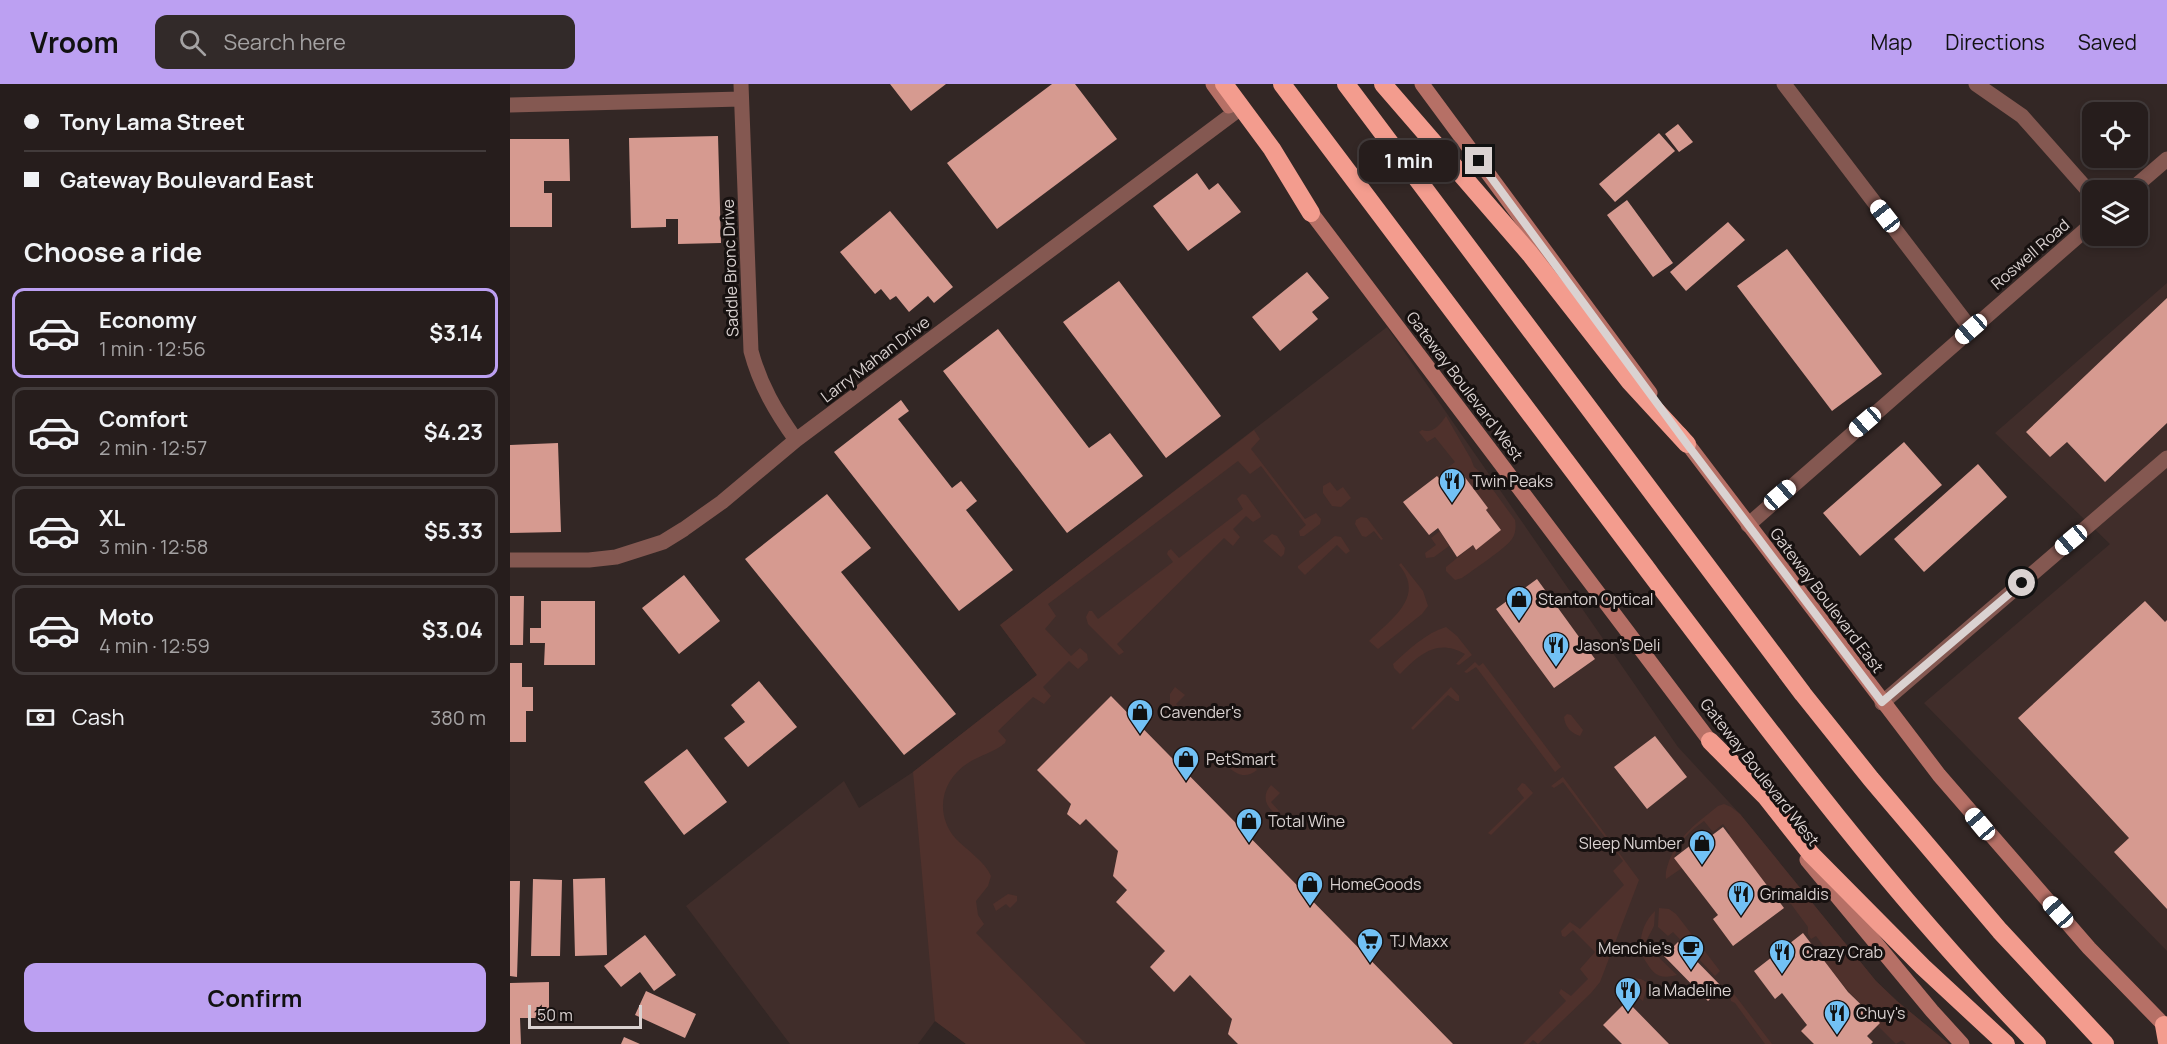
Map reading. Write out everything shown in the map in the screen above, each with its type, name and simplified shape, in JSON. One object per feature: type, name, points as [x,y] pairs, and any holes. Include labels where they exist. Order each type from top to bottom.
[{"type":"highway","points":[[1224,84],[1272,149],[1311,213]]},
{"type":"highway","points":[[1282,84],[1719,665],[1854,839],[1950,951],[2037,1044]]},
{"type":"highway","points":[[1346,84],[1810,703],[2000,931],[2104,1044]]},
{"type":"highway","points":[[1383,84],[1530,254],[1630,382],[1687,444]]},
{"type":"highway","points":[[1710,741],[1766,797],[1811,854],[1923,967],[2006,1044]]},
{"type":"main road","name":"Gateway Boulevard West","points":[[1213,84],[1710,741],[1864,931],[1962,1044]]},
{"type":"main road","name":"Gateway Boulevard East","points":[[1422,84],[1687,444],[1882,702],[1980,824],[2166,1032]]},
{"type":"street","points":[[1784,84],[1971,329]]},
{"type":"street","points":[[1976,84],[2022,116],[2082,184]]},
{"type":"street","points":[[510,105],[741,92]]},
{"type":"street","name":"Saddle Bronc Drive","points":[[741,92],[751,351],[756,372],[772,406],[796,440]]},
{"type":"street","name":"Larry Mahan Drive","points":[[510,560],[589,560],[616,557],[641,551],[663,542],[722,502],[796,440],[1234,112]]},
{"type":"street","points":[[2143,180],[2167,159]]},
{"type":"street","name":"Roswell Road","points":[[1748,525],[2082,233]]},
{"type":"street","points":[[1882,702],[2167,458]]},
{"type":"shaded area","points":[[2167,283],[2167,951],[1924,703],[2110,544],[1995,433]]},
{"type":"shaded area","points":[[1387,327],[1678,747],[1740,814],[1876,981],[1949,1044],[966,1044],[935,1021],[918,1044],[790,1044],[686,906],[844,781],[859,808],[913,772],[1037,675],[1000,625]]},
{"type":"shaded area","points":[[1446,416],[1474,467],[1515,520],[1516,525],[1509,543],[1462,578],[1455,580],[1446,571],[1446,567],[1473,545],[1476,549],[1501,530],[1461,472],[1444,484],[1437,476],[1455,462],[1435,437],[1427,442],[1419,432],[1433,430]]},
{"type":"shaded area","points":[[1254,430],[1260,439],[1251,449],[1305,519],[1316,513],[1321,519],[1320,524],[1304,536],[1300,536],[1299,531],[1306,525],[1261,466],[1250,474],[1238,461],[1048,604],[1056,616],[1045,629],[1071,656],[1080,648],[1087,654],[1088,660],[1078,669],[1069,661],[1043,687],[1051,696],[1044,704],[1033,697],[998,731],[1006,740],[1005,743],[968,763],[959,770],[947,788],[943,808],[949,829],[956,839],[985,866],[991,876],[988,886],[976,901],[978,915],[984,924],[976,933],[1086,1044],[966,1044],[935,1021],[913,772],[1037,675],[1000,625]]},
{"type":"shaded area","points":[[1330,482],[1337,491],[1343,487],[1351,498],[1341,507],[1332,506],[1323,493],[1323,486]]},
{"type":"shaded area","points":[[1242,494],[1246,495],[1261,517],[1253,522],[1246,516],[1233,529],[1240,537],[1233,546],[1224,538],[1117,644],[1124,652],[1119,655],[1088,624],[1086,617],[1089,611],[1092,611],[1098,619],[1173,562],[1167,554],[1171,549],[1179,558],[1243,509],[1237,499]]},
{"type":"shaded area","points":[[1361,517],[1367,518],[1383,539],[1381,540],[1374,531],[1366,537],[1362,536],[1355,524],[1356,520]]},
{"type":"shaded area","points":[[1440,531],[1449,546],[1434,557],[1426,558],[1425,553],[1436,545],[1431,538]]},
{"type":"shaded area","points":[[1272,534],[1277,536],[1285,548],[1281,557],[1263,541]]},
{"type":"shaded area","points":[[1335,536],[1341,537],[1350,551],[1346,554],[1337,545],[1305,575],[1298,566]]},
{"type":"shaded area","points":[[1401,563],[1423,591],[1428,606],[1422,614],[1378,649],[1369,641],[1395,616],[1407,597],[1409,587],[1399,565]]},
{"type":"shaded area","points":[[1446,627],[1457,636],[1472,655],[1459,665],[1456,664],[1465,654],[1455,649],[1437,648],[1429,650],[1400,674],[1394,668],[1393,664],[1418,642]]},
{"type":"shaded area","points":[[1475,662],[1479,666],[1483,663],[1561,767],[1555,772],[1476,667],[1467,673],[1464,672]]},
{"type":"shaded area","points":[[1175,687],[1185,695],[1176,704],[1184,712],[1182,716],[1178,716],[1170,705],[1170,694]]},
{"type":"shaded area","points":[[1451,687],[1459,696],[1459,701],[1448,695],[1413,730],[1411,728]]},
{"type":"shaded area","points":[[1567,714],[1571,715],[1583,730],[1580,736],[1567,727],[1564,717]]},
{"type":"shaded area","points":[[1229,760],[1240,769],[1249,760],[1257,770],[1245,775],[1238,774],[1227,766]]},
{"type":"shaded area","points":[[1563,777],[1639,880],[1600,982],[1538,1044],[1533,1040],[1529,1044],[1523,1044],[1566,1001],[1559,993],[1561,989],[1571,996],[1588,979],[1580,969],[1595,952],[1573,930],[1565,937],[1562,936],[1561,931],[1570,922],[1580,929],[1624,885],[1613,871],[1623,861],[1563,782],[1554,788],[1551,786]]},
{"type":"shaded area","points":[[1522,783],[1533,793],[1491,835],[1488,833],[1524,798],[1517,789]]},
{"type":"shaded area","points":[[1271,785],[1280,793],[1271,802],[1279,811],[1276,814],[1266,801],[1266,793]]},
{"type":"shaded area","points":[[1724,804],[1740,814],[1876,981],[1949,1044],[1906,1044],[1902,1040],[1896,1044],[1877,1025],[1879,1023],[1848,991],[1825,962],[1831,956],[1816,936],[1811,939],[1808,927],[1791,904],[1783,901],[1771,886],[1768,887],[1728,835],[1730,833],[1723,824],[1713,832],[1704,821],[1690,833],[1682,841],[1674,858],[1682,868],[1666,879],[1669,861],[1684,836],[1718,806]]},
{"type":"shaded area","points":[[1008,894],[1017,896],[1017,901],[1010,908],[1006,904],[996,911],[993,904]]},
{"type":"shaded area","points":[[1659,908],[1669,909],[1676,914],[1720,971],[1715,976],[1673,932],[1668,936],[1658,927]]},
{"type":"shaded area","points":[[1655,911],[1654,926],[1641,951],[1643,930]]},
{"type":"shaded area","points":[[1648,947],[1677,975],[1665,977],[1653,971],[1643,957]]},
{"type":"shaded area","points":[[1632,978],[1648,983],[1643,1001],[1633,993]]},
{"type":"shaded area","points":[[1731,990],[1772,1044],[1765,1044],[1735,1003],[1731,1001]]},
{"type":"building","points":[[890,84],[946,84],[911,111]]},
{"type":"building","points":[[1052,84],[1075,84],[1117,139],[997,229],[947,163]]},
{"type":"building","points":[[1678,124],[1693,142],[1679,152],[1665,134]]},
{"type":"building","points":[[1659,133],[1675,151],[1615,202],[1599,184]]},
{"type":"building","points":[[718,136],[721,243],[678,244],[678,219],[666,219],[666,227],[631,228],[629,138]]},
{"type":"building","points":[[510,139],[569,139],[570,181],[544,181],[544,193],[552,193],[552,227],[510,227]]},
{"type":"building","points":[[1197,173],[1209,190],[1218,183],[1241,212],[1188,251],[1153,206]]},
{"type":"building","points":[[1627,200],[1673,263],[1653,277],[1607,215]]},
{"type":"building","points":[[890,211],[953,287],[934,303],[928,296],[909,312],[896,296],[890,300],[881,289],[875,294],[840,252]]},
{"type":"building","points":[[1728,222],[1745,240],[1686,291],[1670,272]]},
{"type":"building","points":[[1787,249],[1882,374],[1832,411],[1737,286]]},
{"type":"building","points":[[1307,272],[1329,298],[1312,312],[1318,319],[1280,351],[1252,317]]},
{"type":"building","points":[[1119,281],[1221,416],[1166,458],[1063,322]]},
{"type":"building","points":[[2167,298],[2167,423],[2105,482],[2067,442],[2050,457],[2026,432]]},
{"type":"building","points":[[998,329],[1089,448],[1110,433],[1143,476],[1067,533],[943,371]]},
{"type":"building","points":[[901,400],[909,411],[898,419],[952,488],[961,481],[977,501],[966,510],[1013,570],[959,611],[834,452]]},
{"type":"building","points":[[1904,442],[1942,485],[1860,556],[1823,513]]},
{"type":"building","points":[[558,443],[561,532],[510,533],[510,445]]},
{"type":"building","points":[[1978,464],[2007,497],[1924,572],[1894,539]]},
{"type":"building","points":[[1461,472],[1501,530],[1476,550],[1473,545],[1457,557],[1438,528],[1429,535],[1403,502],[1437,476],[1444,484]]},
{"type":"building","points":[[827,494],[871,548],[841,572],[956,714],[904,755],[745,559]]},
{"type":"building","points":[[684,575],[720,621],[679,654],[642,608]]},
{"type":"building","points":[[1537,579],[1595,659],[1554,688],[1496,609]]},
{"type":"building","points":[[510,596],[524,596],[523,645],[510,645]]},
{"type":"building","points":[[541,601],[595,601],[595,665],[544,665],[545,643],[530,643],[530,628],[541,628]]},
{"type":"building","points":[[2145,601],[2165,622],[2167,620],[2167,909],[2114,852],[2129,838],[2018,718]]},
{"type":"building","points":[[510,663],[522,663],[522,687],[533,687],[533,711],[526,711],[526,742],[510,742]]},
{"type":"building","points":[[759,681],[797,727],[748,767],[724,738],[745,722],[731,705]]},
{"type":"building","points":[[1111,696],[1453,1044],[1238,1044],[1228,1034],[1232,1019],[1190,975],[1174,992],[1150,967],[1165,951],[1116,902],[1127,890],[1113,876],[1118,851],[1086,819],[1080,825],[1067,814],[1071,804],[1037,770]]},
{"type":"building","points":[[1655,736],[1687,777],[1647,809],[1614,767]]},
{"type":"building","points":[[687,749],[727,802],[684,835],[644,782]]},
{"type":"building","points":[[1723,827],[1784,908],[1733,946],[1713,919],[1718,915],[1674,858],[1700,838],[1703,842]]},
{"type":"building","points":[[605,878],[607,955],[575,956],[573,879]]},
{"type":"building","points":[[533,879],[562,880],[560,956],[531,956]]},
{"type":"building","points":[[510,881],[520,881],[517,977],[510,976]]},
{"type":"building","points":[[1803,933],[1848,992],[1880,1023],[1867,1036],[1873,1042],[1871,1044],[1814,1044],[1801,1031],[1807,1025],[1782,993],[1775,999],[1754,971]]},
{"type":"building","points":[[645,935],[676,975],[654,991],[640,972],[621,987],[604,966]]},
{"type":"building","points":[[1678,942],[1722,987],[1708,1001],[1664,956]]},
{"type":"building","points":[[549,982],[549,1018],[520,1018],[521,1044],[510,1044],[510,983]]},
{"type":"building","points":[[646,991],[696,1014],[685,1038],[635,1015]]},
{"type":"building","points":[[1627,1001],[1669,1044],[1622,1044],[1603,1025]]},
{"type":"building","points":[[624,1037],[640,1044],[621,1044]]},
{"type":"place","name":"Twin Peaks","points":[[1452,504]]},
{"type":"place","name":"Stanton Optical","points":[[1519,622]]},
{"type":"place","name":"Jason's Deli","points":[[1556,668]]},
{"type":"place","name":"Cavender's","points":[[1140,735]]},
{"type":"place","name":"PetSmart","points":[[1186,782]]},
{"type":"place","name":"Total Wine","points":[[1249,844]]},
{"type":"place","name":"Sleep Number","points":[[1702,866]]},
{"type":"place","name":"HomeGoods","points":[[1310,907]]},
{"type":"place","name":"Grimaldis","points":[[1741,917]]},
{"type":"place","name":"TJ Maxx","points":[[1370,964]]},
{"type":"place","name":"Menchie's","points":[[1691,971]]},
{"type":"place","name":"Crazy Crab","points":[[1782,975]]},
{"type":"place","name":"la Madeline","points":[[1628,1013]]},
{"type":"place","name":"Chuy's","points":[[1837,1036]]},
{"type":"route","points":[[1479,161],[1687,444],[1882,702],[2022,583]]}]
